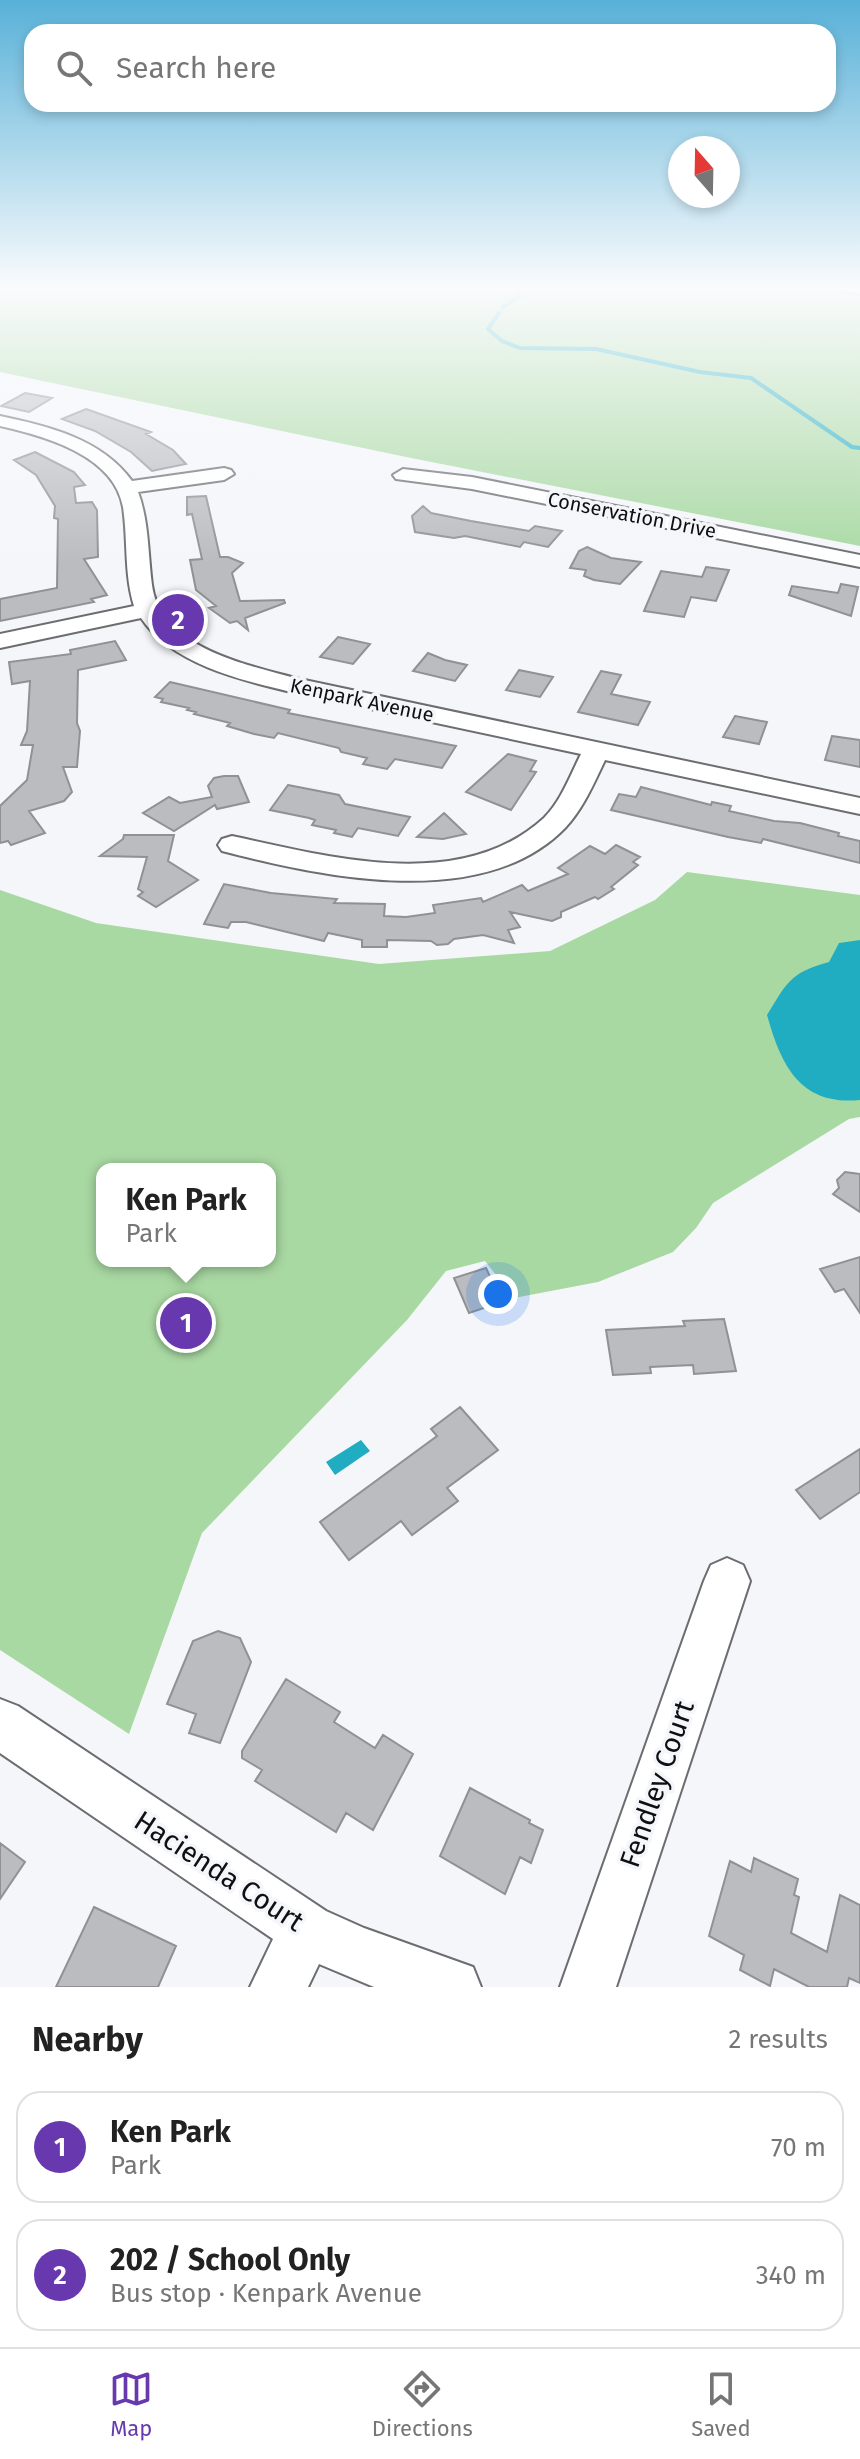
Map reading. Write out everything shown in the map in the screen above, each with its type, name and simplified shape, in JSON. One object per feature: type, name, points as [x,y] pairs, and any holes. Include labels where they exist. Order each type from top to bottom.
[{"type":"street","points":[[0,421],[68,441],[99,460],[126,488],[132,505],[147,610],[0,641]]},
{"type":"street","points":[[126,488],[224,474]]},
{"type":"street","name":"Conservation Drive","points":[[403,475],[472,483],[860,561]]},
{"type":"street","name":"Kenpark Avenue","points":[[147,610],[177,640],[236,670],[291,685],[860,806]]},
{"type":"street","points":[[232,845],[366,870],[433,872],[480,863],[520,848],[554,823],[596,750]]},
{"type":"street","name":"Fendley Court","points":[[588,1987],[727,1581]]},
{"type":"street","name":"Hacienda Court","points":[[0,1724],[307,1930],[356,1953],[453,1987]]},
{"type":"street","points":[[278,1987],[307,1930]]},
{"type":"green space","points":[[32,379],[860,379],[860,546],[411,458]]},
{"type":"green space","points":[[687,872],[860,895],[860,1117],[849,1119],[713,1203],[696,1228],[673,1252],[598,1282],[514,1298],[485,1261],[446,1271],[407,1320],[202,1533],[129,1734],[0,1650],[0,890],[96,923],[379,964],[550,951],[655,900]]},
{"type":"water","points":[[860,940],[860,1100],[839,1100],[808,1089],[796,1078],[779,1050],[767,1015],[791,980],[806,970],[829,962],[839,943]]},
{"type":"water","points":[[361,1440],[370,1451],[335,1475],[326,1462]]},
{"type":"building","points":[[25,393],[52,398],[29,412],[1,406]]},
{"type":"building","points":[[86,409],[151,432],[146,434],[173,450],[186,464],[152,471],[131,452],[95,431],[62,419]]},
{"type":"building","points":[[35,452],[74,472],[85,485],[74,487],[76,503],[92,502],[97,510],[98,557],[84,559],[107,595],[91,599],[94,602],[0,621],[0,599],[57,588],[58,519],[54,518],[55,506],[36,475],[14,460]]},
{"type":"building","points":[[206,496],[220,557],[243,563],[232,573],[240,601],[284,600],[285,603],[245,618],[248,630],[237,621],[230,623],[209,608],[216,606],[196,590],[190,560],[202,559],[192,514],[187,515],[187,497]]},
{"type":"building","points":[[423,506],[431,513],[471,521],[529,531],[535,526],[562,531],[548,547],[524,542],[520,547],[465,536],[454,538],[415,532],[412,516]]},
{"type":"building","points":[[587,547],[611,558],[641,562],[620,584],[594,580],[584,576],[586,570],[570,568],[579,551]]},
{"type":"building","points":[[706,567],[729,570],[716,601],[691,597],[684,617],[644,611],[661,571],[702,577]]},
{"type":"building","points":[[841,584],[858,587],[851,616],[789,595],[792,586],[838,593]]},
{"type":"building","points":[[338,637],[370,644],[353,664],[320,657]]},
{"type":"building","points":[[115,641],[126,660],[78,670],[77,723],[80,731],[77,767],[63,767],[72,792],[64,801],[29,811],[45,833],[11,845],[8,841],[0,843],[0,806],[27,780],[33,745],[21,745],[27,731],[30,681],[12,684],[9,662],[71,654],[70,650]]},
{"type":"building","points":[[428,653],[467,665],[455,681],[413,671]]},
{"type":"building","points":[[519,670],[553,677],[540,697],[506,690]]},
{"type":"building","points":[[601,671],[621,675],[611,694],[650,702],[638,725],[578,712]]},
{"type":"building","points":[[170,682],[290,710],[288,713],[456,746],[442,768],[395,759],[387,769],[363,764],[367,758],[341,752],[339,748],[278,733],[274,738],[254,734],[227,726],[230,723],[194,714],[196,712],[187,710],[189,708],[161,702],[163,699],[155,697]]},
{"type":"building","points":[[735,716],[767,722],[759,744],[723,737]]},
{"type":"building","points":[[832,736],[860,740],[860,767],[825,760]]},
{"type":"building","points":[[508,754],[536,761],[530,771],[536,772],[511,810],[466,792]]},
{"type":"building","points":[[238,776],[249,802],[217,809],[215,805],[174,831],[143,813],[169,797],[180,803],[212,797],[208,786],[214,778]]},
{"type":"building","points":[[288,785],[339,795],[345,804],[410,817],[398,836],[358,828],[352,837],[334,833],[336,830],[312,825],[315,820],[270,810]]},
{"type":"building","points":[[641,787],[711,805],[712,802],[731,806],[729,811],[839,833],[838,836],[860,841],[860,863],[763,839],[761,843],[728,837],[611,810],[619,794],[636,797]]},
{"type":"building","points":[[444,813],[466,834],[443,839],[417,837]]},
{"type":"building","points":[[124,835],[174,835],[168,861],[198,880],[156,907],[138,896],[143,892],[138,889],[147,857],[100,856]]},
{"type":"building","points":[[616,845],[640,857],[633,862],[638,865],[611,887],[614,889],[598,899],[595,897],[561,912],[561,917],[552,921],[510,912],[520,927],[508,930],[514,943],[483,935],[454,939],[448,944],[387,940],[387,947],[362,947],[362,940],[328,933],[324,941],[246,922],[231,922],[228,928],[204,924],[224,884],[271,893],[337,899],[334,903],[385,904],[384,916],[406,917],[435,913],[433,905],[481,898],[483,902],[522,885],[528,891],[568,874],[558,868],[590,846],[605,854]]},
{"type":"building","points":[[845,1172],[860,1174],[860,1212],[833,1194],[839,1188],[837,1180]]},
{"type":"building","points":[[860,1257],[860,1313],[844,1289],[835,1292],[820,1269]]},
{"type":"building","points":[[486,1268],[502,1302],[469,1313],[454,1278]]},
{"type":"building","points":[[724,1319],[736,1371],[694,1374],[693,1365],[650,1367],[651,1373],[613,1375],[606,1330],[685,1326],[683,1321]]},
{"type":"building","points":[[460,1407],[498,1450],[447,1488],[458,1501],[412,1535],[401,1521],[349,1560],[320,1522],[437,1436],[431,1429]]},
{"type":"building","points":[[860,1449],[860,1492],[820,1519],[796,1490]]},
{"type":"building","points":[[218,1631],[240,1638],[251,1662],[220,1743],[189,1733],[196,1714],[167,1704],[193,1641]]},
{"type":"building","points":[[286,1679],[340,1712],[334,1722],[375,1748],[383,1735],[413,1754],[373,1830],[346,1813],[336,1832],[255,1781],[262,1770],[242,1758],[242,1751]]},
{"type":"building","points":[[470,1788],[543,1830],[531,1863],[520,1857],[505,1894],[440,1856]]},
{"type":"building","points":[[0,1843],[25,1862],[0,1899]]},
{"type":"building","points":[[754,1858],[798,1879],[794,1895],[799,1897],[791,1933],[827,1952],[840,1895],[860,1905],[860,1983],[849,1978],[847,1987],[809,1987],[774,1969],[770,1986],[740,1970],[744,1955],[709,1936],[730,1861],[751,1872]]},
{"type":"building","points":[[94,1907],[176,1946],[158,1987],[56,1987]]},
{"type":"waterway","points":[[752,379],[852,447],[860,448]]},
{"type":"place","name":"202 / School Only","points":[[178,620]]},
{"type":"place","name":"Ken Park","points":[[186,1323]]}]
